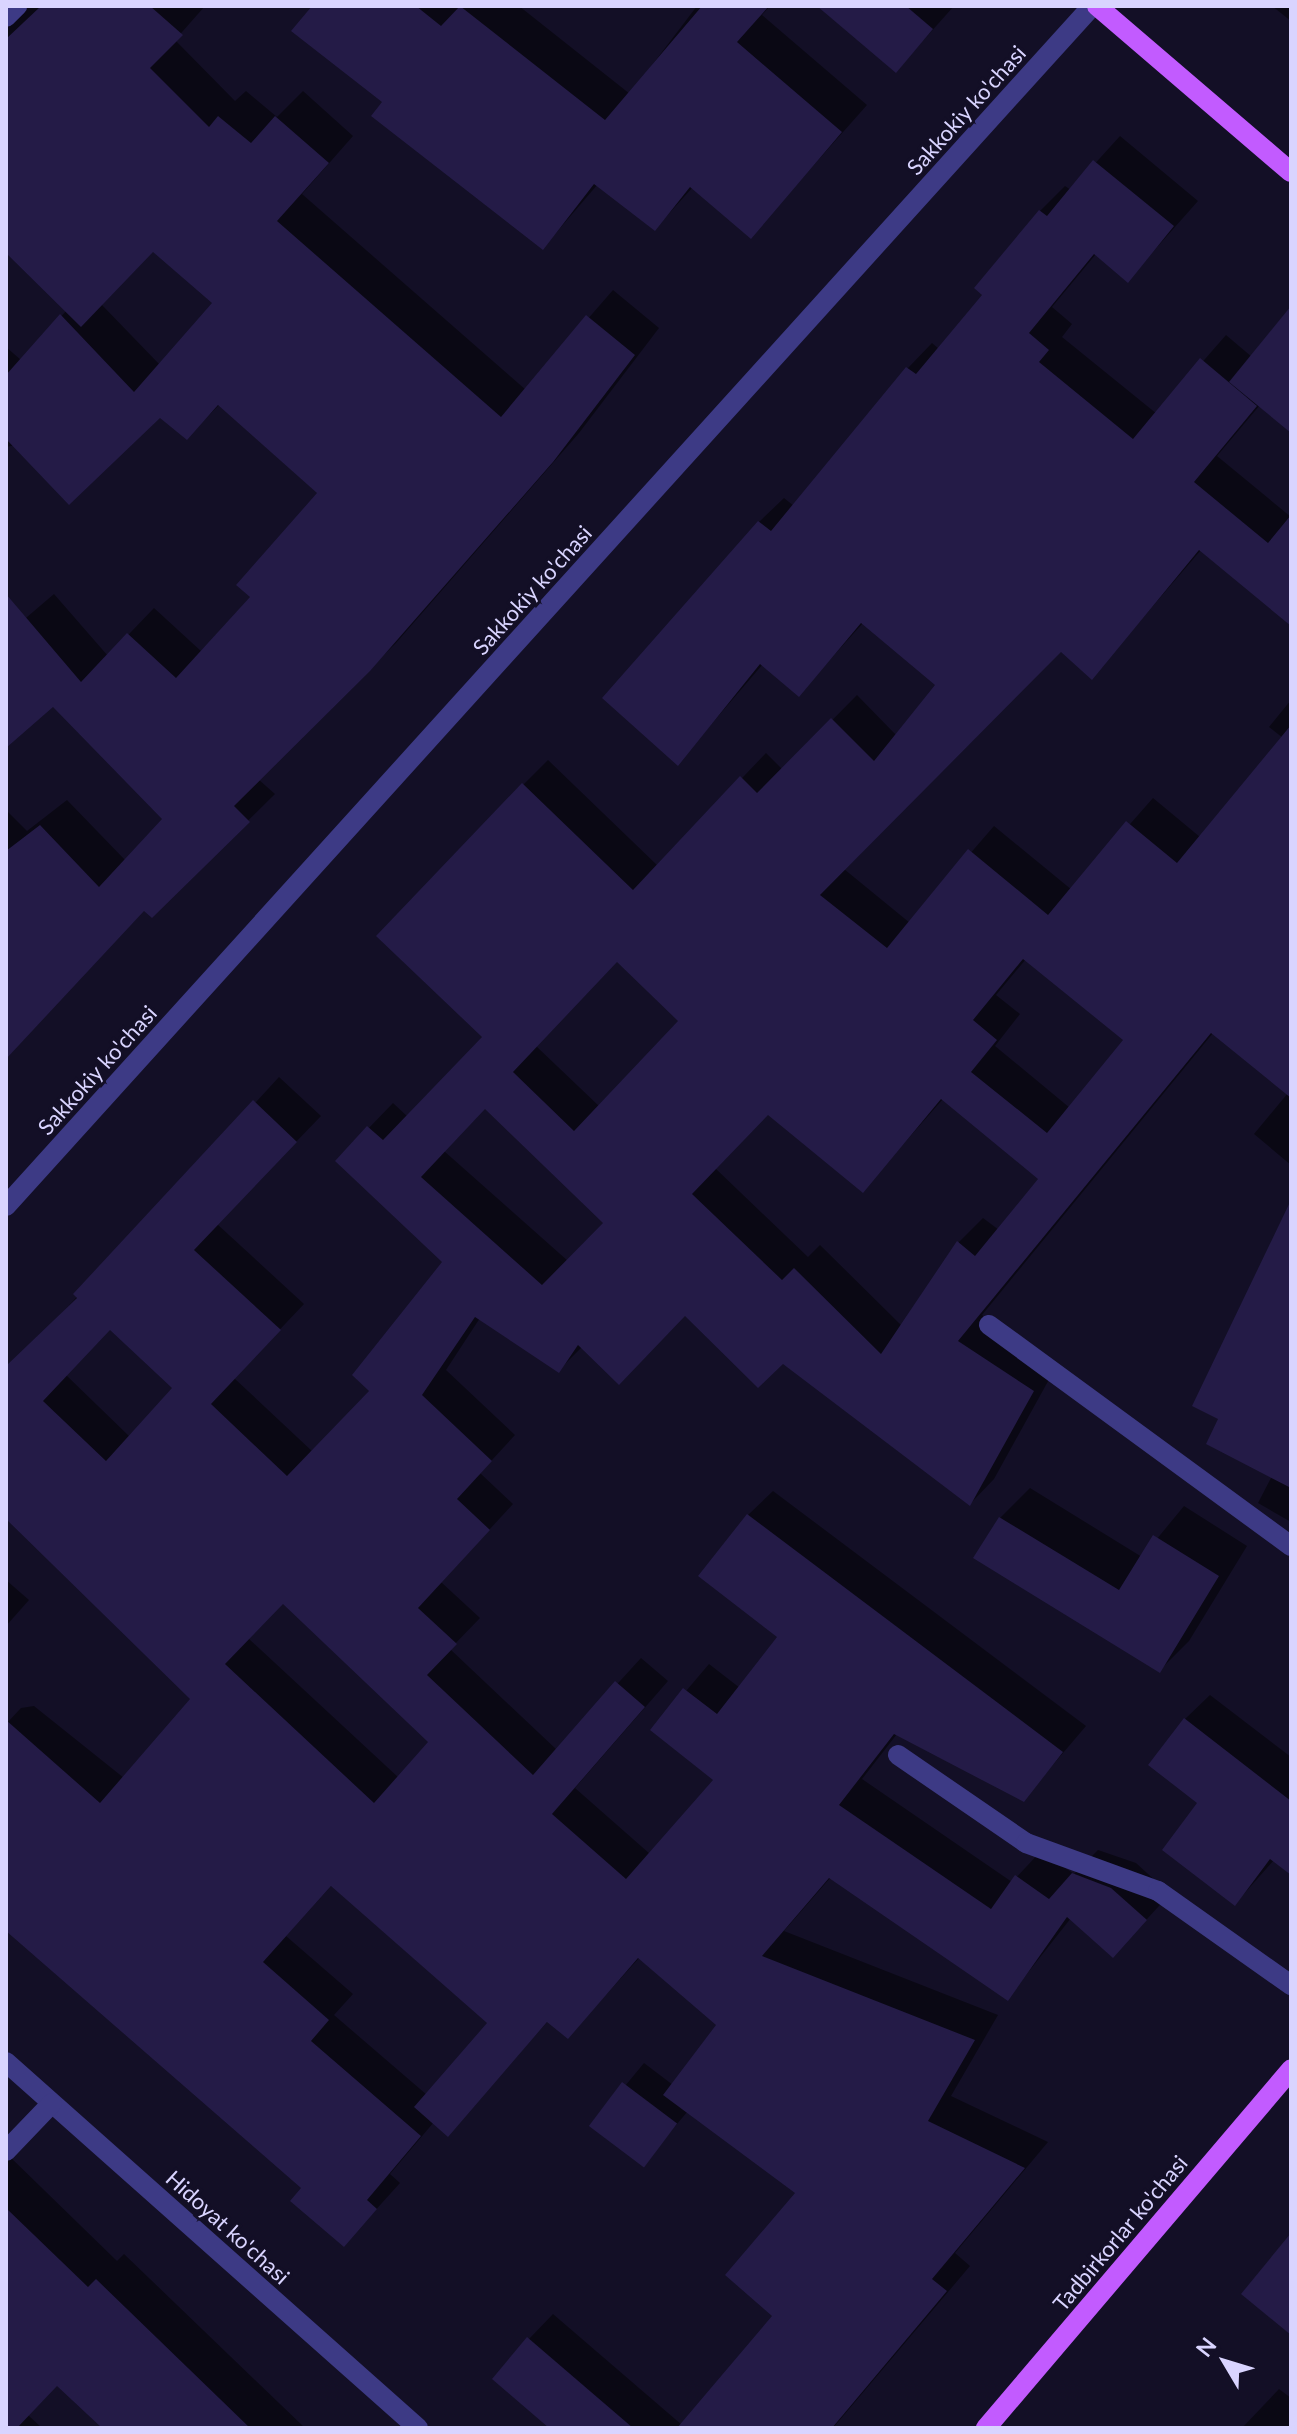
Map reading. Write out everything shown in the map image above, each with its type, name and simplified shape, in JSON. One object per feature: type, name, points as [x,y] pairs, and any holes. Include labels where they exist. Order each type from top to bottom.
[{"type":"main road","points":[[1095,6],[1291,172]]},
{"type":"main road","name":"Tadbirkorlar ko'chasi","points":[[986,2428],[1291,2069]]},
{"type":"street","points":[[6,17],[17,6]]},
{"type":"street","name":"Sakkokiy ko'chasi","points":[[6,1206],[1095,6]]},
{"type":"street","points":[[989,1325],[1291,1546]]},
{"type":"street","points":[[898,1755],[1026,1843],[1158,1891],[1291,1985]]},
{"type":"street","name":"Hidoyat ko'chasi","points":[[6,2062],[418,2428]]},
{"type":"street","points":[[6,2151],[52,2103]]},
{"type":"building","points":[[41,6],[150,6],[183,35],[150,68],[209,127],[218,116],[251,143],[275,116],[329,163],[277,221],[501,417],[586,315],[635,355],[553,462],[370,671],[234,806],[250,822],[152,918],[144,911],[6,1059],[6,851],[40,825],[99,887],[162,819],[53,707],[6,748],[6,594],[81,682],[127,633],[176,678],[250,597],[236,585],[317,493],[218,405],[187,440],[160,418],[69,505],[6,439],[6,375],[60,314],[134,392],[212,303],[153,252],[81,327],[6,253],[6,39]]},
{"type":"building","points":[[312,6],[416,6],[441,26],[460,6],[605,120],[702,6],[769,6],[737,42],[842,132],[751,239],[690,187],[655,231],[594,184],[543,250],[371,116],[382,102],[291,31]]},
{"type":"building","points":[[817,6],[906,6],[933,29],[896,73]]},
{"type":"building","points":[[1093,160],[1174,226],[1128,283],[1094,254],[1029,333],[1049,350],[1039,362],[1133,439],[1200,358],[1257,406],[1194,482],[1268,543],[1291,515],[1291,626],[1199,550],[1092,680],[1061,652],[820,895],[887,948],[968,849],[1048,915],[1126,821],[1177,863],[1291,725],[1291,1098],[1211,1033],[958,1341],[1034,1391],[970,1506],[783,1364],[758,1388],[685,1316],[619,1385],[578,1345],[559,1373],[475,1317],[422,1395],[492,1461],[457,1499],[490,1530],[418,1608],[457,1644],[427,1675],[533,1775],[615,1681],[645,1707],[552,1814],[626,1879],[713,1780],[650,1730],[683,1688],[717,1714],[777,1637],[698,1576],[747,1514],[1063,1752],[1024,1802],[894,1734],[839,1805],[991,1909],[1015,1875],[1049,1899],[1072,1873],[1111,1888],[1147,1920],[1113,1958],[1067,1917],[1008,2001],[829,1878],[762,1956],[975,2040],[928,2121],[1025,2168],[932,2279],[947,2291],[832,2428],[677,2428],[772,2316],[725,2275],[795,2193],[663,2095],[716,2025],[638,1958],[568,2039],[547,2022],[448,2137],[414,2107],[487,2023],[331,1886],[263,1962],[329,2020],[311,2041],[421,2136],[367,2200],[377,2209],[344,2247],[290,2201],[301,2188],[6,1931],[6,1720],[100,1803],[190,1699],[6,1519],[6,1366],[77,1298],[73,1294],[253,1100],[297,1142],[194,1250],[281,1330],[211,1404],[287,1476],[369,1391],[352,1375],[442,1262],[335,1161],[367,1126],[383,1140],[482,1037],[376,936],[522,783],[633,890],[740,776],[757,793],[831,718],[874,761],[935,685],[861,623],[799,697],[760,664],[678,766],[602,698],[758,521],[771,531],[906,367],[916,374],[982,295],[974,288],[1039,210],[1047,216]],"holes":[[[1023,959],[1123,1040],[1047,1133],[971,1072],[997,1040],[973,1020]],[[617,962],[678,1021],[574,1131],[513,1072]],[[941,1099],[1038,1179],[975,1256],[957,1241],[881,1354],[794,1268],[782,1280],[692,1194],[768,1115],[863,1193]],[[485,1109],[603,1223],[542,1285],[421,1177]],[[110,1330],[172,1388],[106,1461],[43,1401]],[[283,1604],[428,1742],[374,1803],[225,1664]]]},
{"type":"building","points":[[1291,306],[1291,433],[1229,382]]},
{"type":"building","points":[[1291,1200],[1291,1488],[1206,1444],[1218,1419],[1192,1406]]},
{"type":"building","points":[[999,1517],[1119,1590],[1153,1535],[1219,1576],[1160,1673],[973,1558]]},
{"type":"building","points":[[1184,1718],[1291,1801],[1291,1875],[1270,1859],[1235,1906],[1162,1850],[1197,1803],[1148,1765]]},
{"type":"building","points":[[622,2082],[677,2124],[644,2167],[589,2126]]},
{"type":"building","points":[[6,2208],[88,2287],[96,2279],[250,2428],[102,2428],[57,2386],[17,2428],[6,2428]]},
{"type":"building","points":[[1291,2233],[1291,2335],[1241,2294]]},
{"type":"building","points":[[527,2337],[633,2428],[549,2428],[492,2379]]}]
